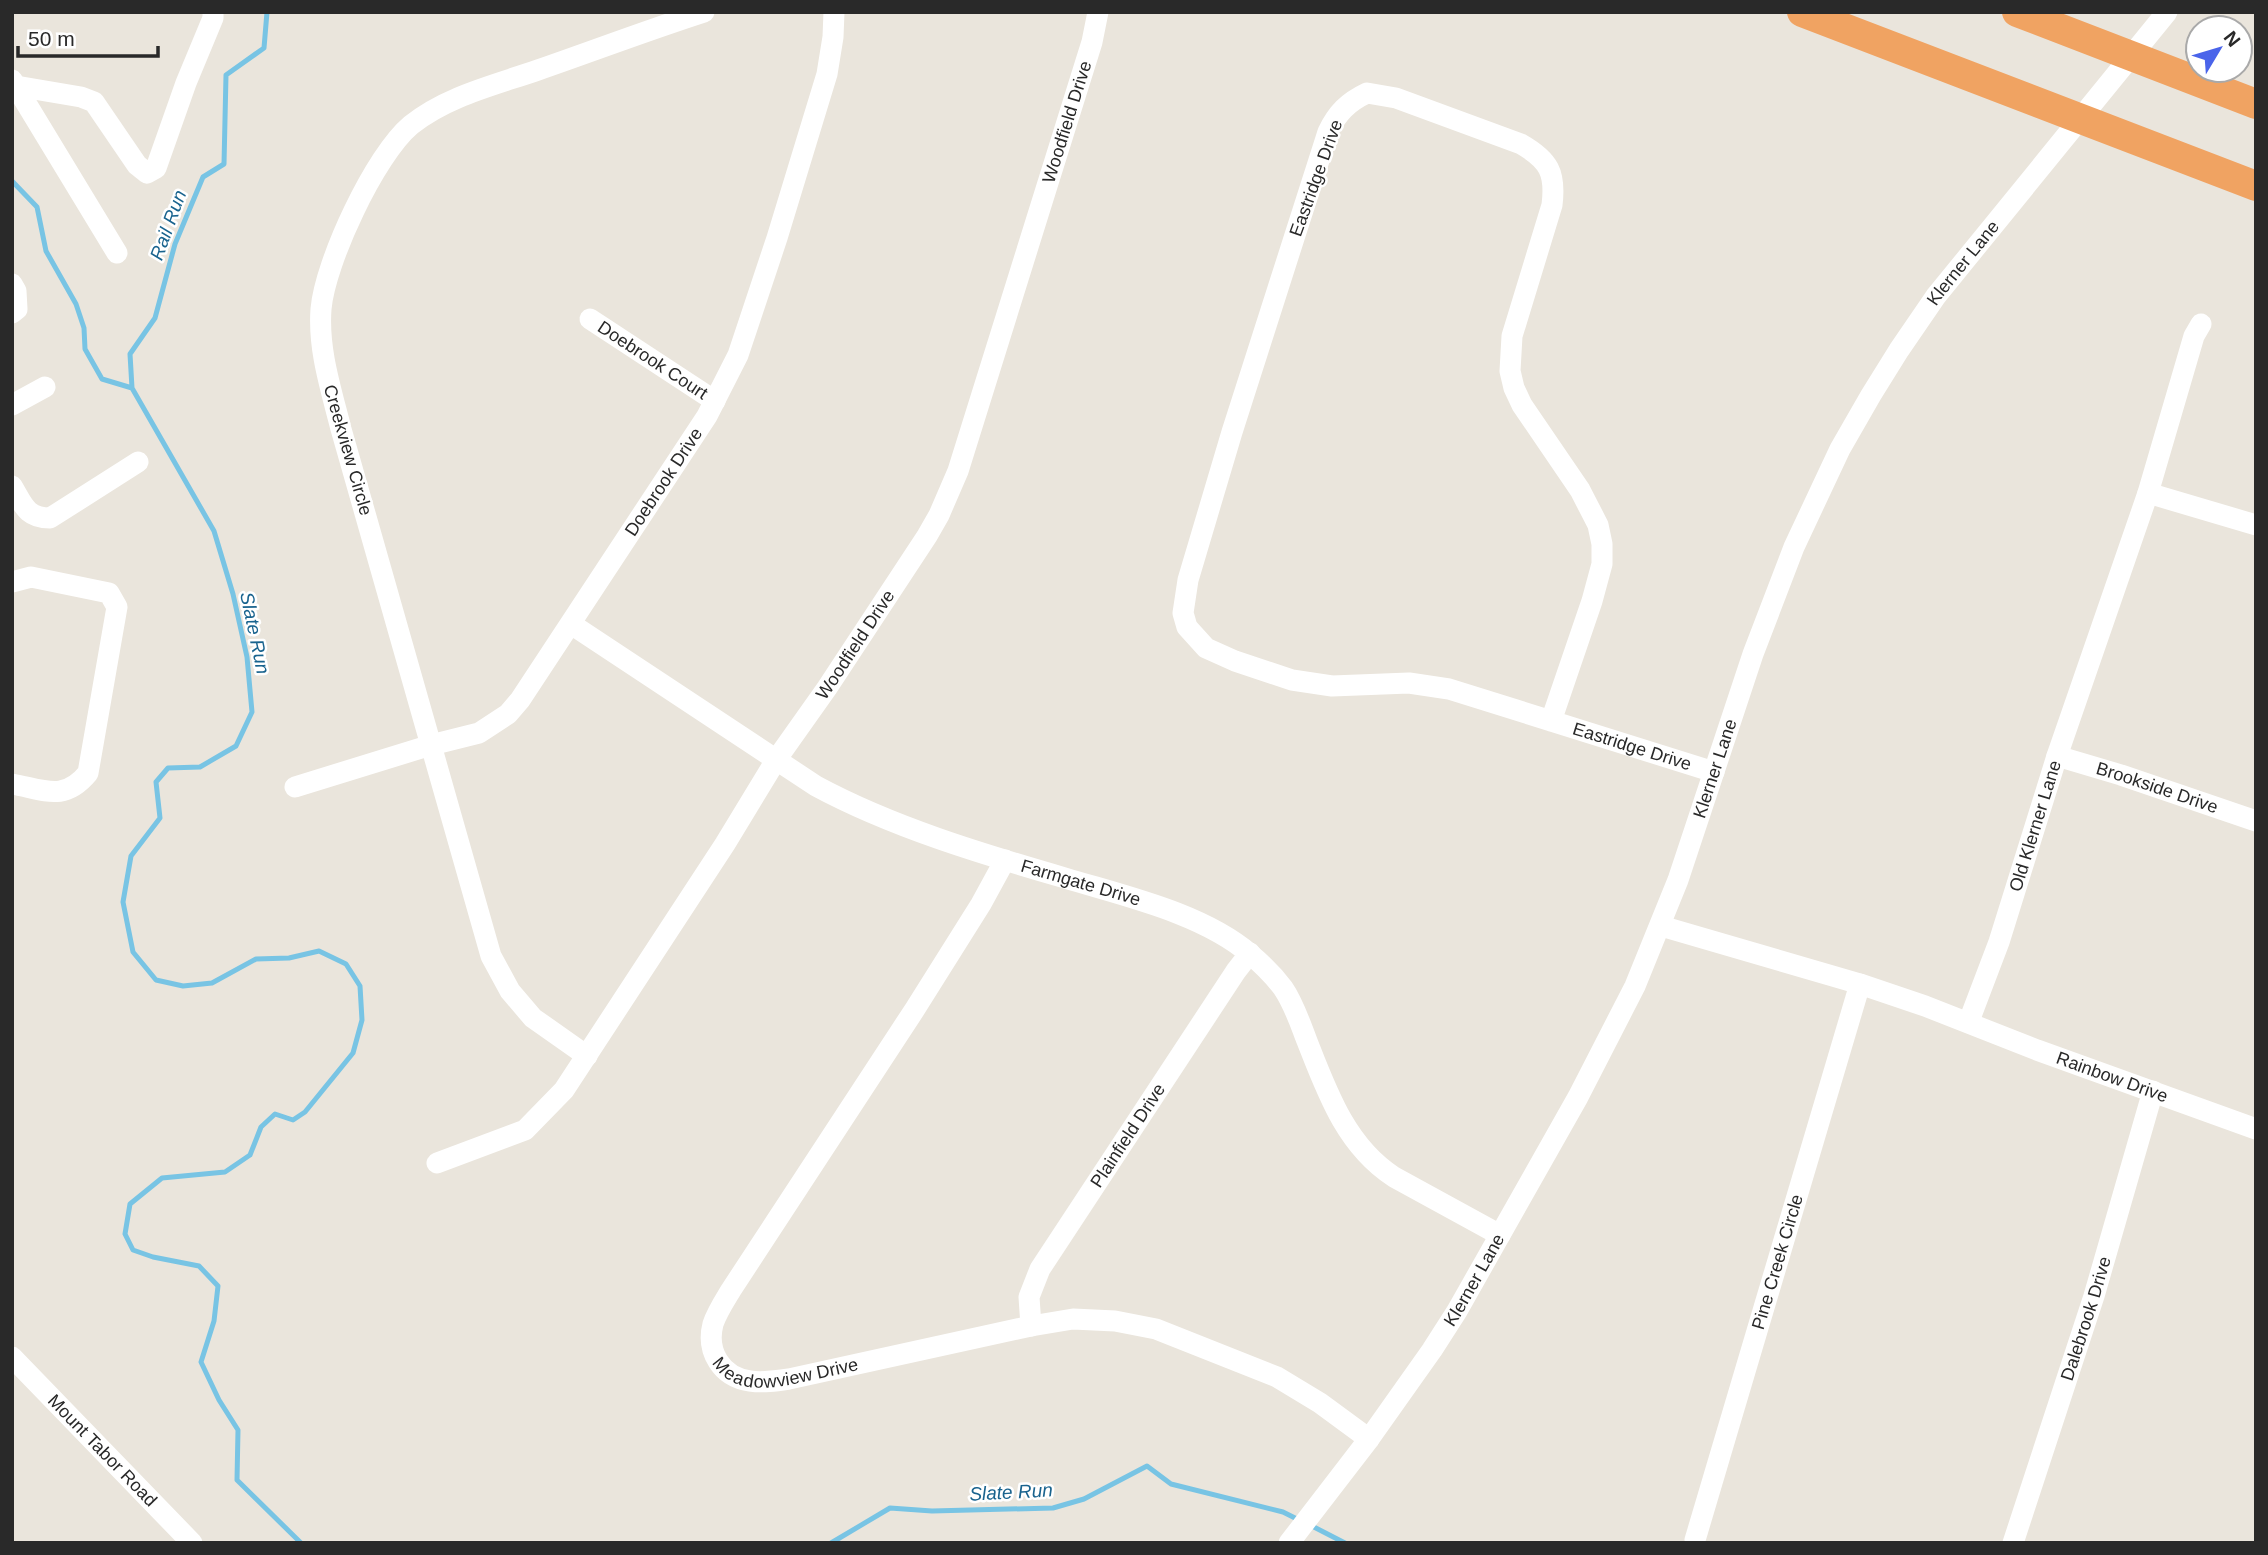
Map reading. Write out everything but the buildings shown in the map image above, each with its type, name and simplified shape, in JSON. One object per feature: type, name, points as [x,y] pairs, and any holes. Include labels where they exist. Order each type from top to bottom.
[{"type":"highway","points":[[1802,12],[2256,186]]},
{"type":"highway","points":[[2017,12],[2256,104]]},
{"type":"street","points":[[13,85],[81,97],[94,102],[137,165],[147,173],[156,168],[213,12]]},
{"type":"street","name":"Creekview Circle","points":[[587,1056],[533,1018],[510,992],[491,956],[341,429],[322,355],[321,308],[333,263],[360,197],[382,158],[411,125],[431,112],[474,92],[704,12]]},
{"type":"street","name":"Doebrook Drive","points":[[295,787],[479,733],[508,714],[520,699],[715,401],[738,355],[827,74],[834,12]]},
{"type":"street","name":"Woodfield Drive","points":[[437,1163],[525,1130],[564,1090],[725,844],[776,760],[927,536],[958,471],[1064,135],[1092,42],[1098,12]]},
{"type":"street","name":"Klerner Lane","points":[[1291,1541],[1369,1439],[1432,1350],[1578,1097],[1635,986],[1661,926],[1784,572],[1840,449],[1899,350],[1929,307],[2167,12]]},
{"type":"street","points":[[13,85],[117,253]]},
{"type":"street","name":"Eastridge Drive","points":[[1551,721],[1602,564],[1598,525],[1580,490],[1522,405],[1510,371],[1512,336],[1552,205],[1552,173],[1534,151],[1521,144],[1396,98],[1367,93],[1345,106],[1335,118],[1324,145],[1232,432],[1188,580],[1183,613],[1187,627],[1206,649],[1292,680],[1341,687],[1409,683],[1449,689],[1486,699],[1551,721],[1714,772]]},
{"type":"street","points":[[12,284],[16,290],[16,309],[12,313]]},
{"type":"street","name":"Doebrook Court","points":[[590,319],[715,401]]},
{"type":"street","name":"Old Klerner Lane","points":[[1969,1021],[1999,942],[2057,757],[2148,493],[2194,337],[2201,324]]},
{"type":"street","points":[[12,405],[46,387]]},
{"type":"street","points":[[12,486],[29,514],[38,518],[50,517],[138,462]]},
{"type":"street","points":[[2148,493],[2256,525]]},
{"type":"street","points":[[12,582],[31,577],[109,593],[117,607],[88,773],[79,785],[58,793],[12,785]]},
{"type":"street","name":"Farmgate Drive","points":[[571,624],[816,786],[858,807],[1005,859],[1196,920],[1250,953],[1283,989],[1294,1008],[1328,1093],[1349,1133],[1363,1151],[1394,1177],[1500,1235]]},
{"type":"street","name":"Brookside Drive","points":[[2057,757],[2121,775],[2256,821]]},
{"type":"street","name":"Meadowview Drive","points":[[1005,859],[981,904],[915,1009],[731,1290],[714,1322],[710,1339],[713,1354],[723,1369],[748,1381],[766,1382],[1031,1326],[1094,1319],[1156,1329],[1277,1377],[1320,1403],[1369,1439]]},
{"type":"street","points":[[1661,926],[1860,984],[1969,1021]]},
{"type":"street","name":"Plainfield Drive","points":[[1031,1326],[1029,1297],[1040,1269],[1250,953]]},
{"type":"street","name":"Pine Creek Circle","points":[[1695,1540],[1860,984]]},
{"type":"street","name":"Rainbow Drive","points":[[1969,1021],[2037,1050],[2256,1129]]},
{"type":"street","name":"Dalebrook Drive","points":[[2013,1543],[2094,1296],[2153,1091]]},
{"type":"street","name":"Mount Tabor Road","points":[[12,1357],[192,1543]]},
{"type":"waterway","name":"Rail Run","points":[[132,388],[130,354],[155,318],[175,244],[203,177],[224,164],[226,75],[264,48],[267,12]]},
{"type":"waterway","name":"Slate Run","points":[[12,181],[37,207],[46,251],[76,304],[84,328],[85,349],[102,379],[132,388],[214,531],[233,594],[247,657],[252,712],[236,746],[200,767],[168,768],[156,782],[160,818],[131,856],[123,902],[133,952],[156,980],[183,986],[212,983],[256,959],[289,958],[319,951],[346,964],[360,986],[362,1020],[353,1053],[305,1112],[293,1120],[275,1114],[261,1127],[250,1155],[225,1172],[162,1178],[130,1204],[125,1234],[133,1250],[199,1266],[218,1286],[214,1321],[201,1362],[219,1400],[238,1430],[237,1480],[301,1543]]},
{"type":"waterway","name":"Slate Run","points":[[831,1543],[890,1508],[932,1511],[1053,1508],[1084,1499],[1147,1466],[1171,1484],[1283,1512],[1301,1521]]},
{"type":"waterway","name":"Slate Run","points":[[1310,1525],[1345,1543]]}]
